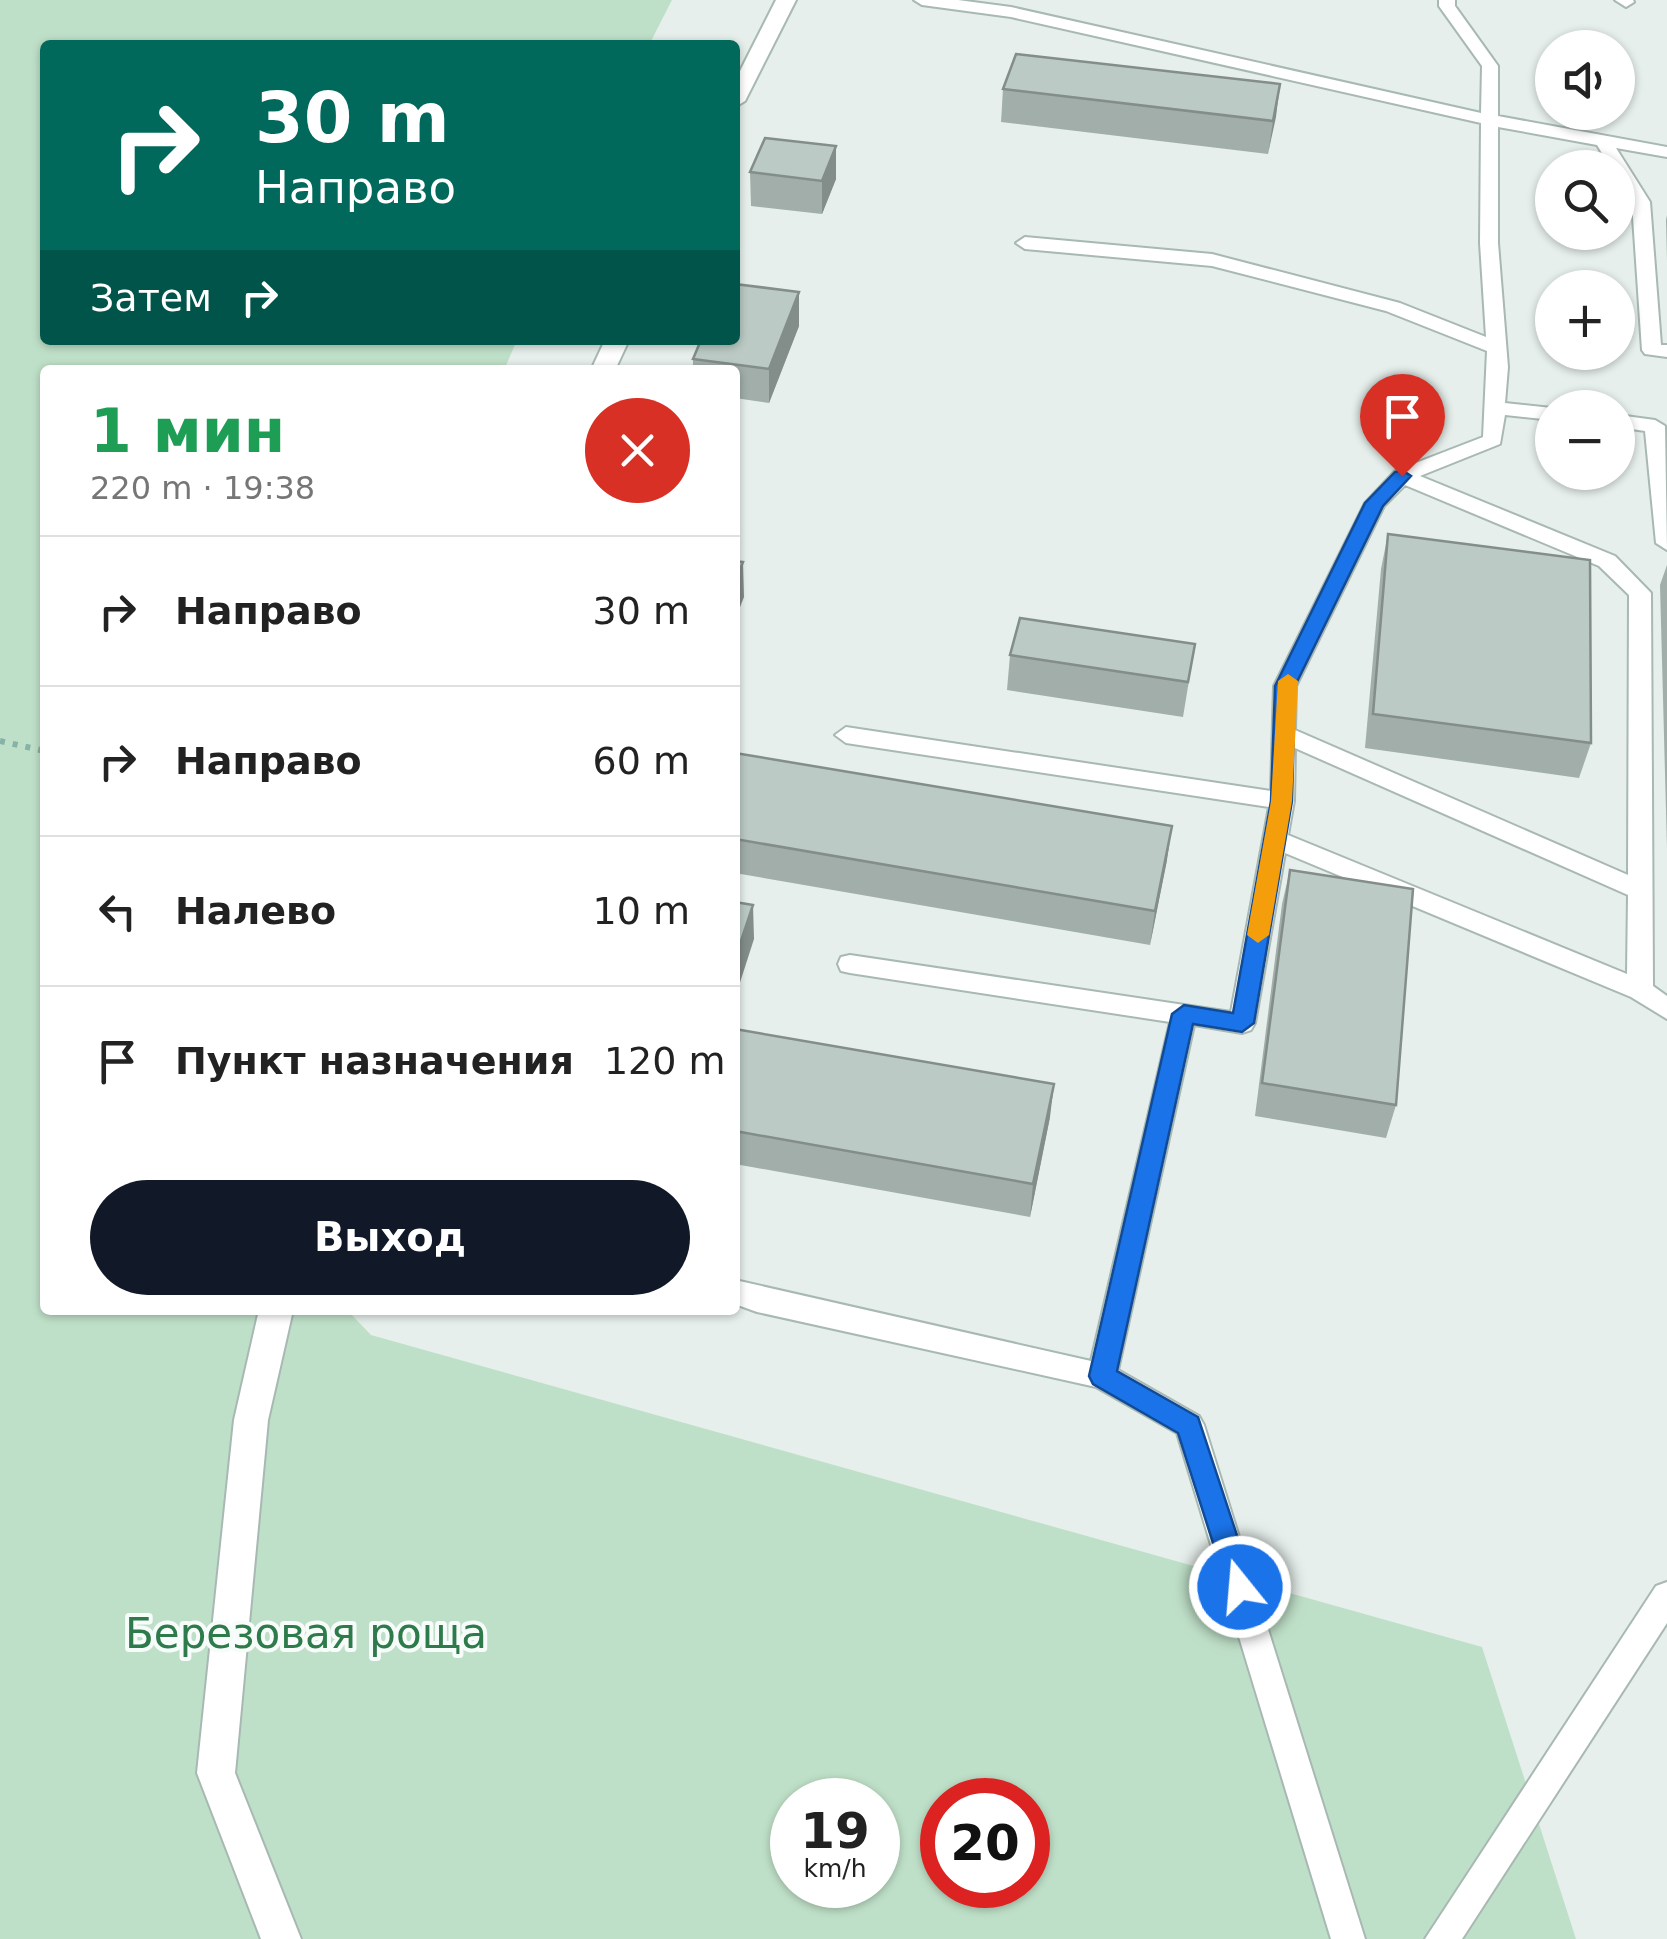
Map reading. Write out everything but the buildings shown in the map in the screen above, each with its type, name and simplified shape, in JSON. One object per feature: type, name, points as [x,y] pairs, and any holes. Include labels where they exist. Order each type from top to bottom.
[{"type":"street","points":[[740,91],[786,0]]},
{"type":"street","points":[[275,1315],[251,1420],[216,1774],[281,1939]]},
{"type":"lane","points":[[922,0],[1013,6],[1490,120],[1667,152]]},
{"type":"lane","points":[[850,964],[1242,1023],[1282,801],[1285,686],[1375,503],[1402,476],[1493,440],[1497,348],[1490,243],[1490,66],[1447,6],[1447,0]]},
{"type":"lane","points":[[1602,140],[1641,202],[1652,350],[1667,352]]},
{"type":"lane","points":[[1025,243],[1212,260],[1393,307],[1497,348]]},
{"type":"lane","points":[[1496,408],[1535,412]]},
{"type":"lane","points":[[1635,424],[1655,426],[1667,543]]},
{"type":"lane","points":[[1402,476],[1607,561],[1640,592],[1640,990]]},
{"type":"lane","points":[[1284,734],[1638,889]]},
{"type":"lane","points":[[846,735],[1282,801]]},
{"type":"lane","points":[[1274,840],[1640,990],[1667,1009]]},
{"type":"lane","points":[[1102,1376],[1184,1014]]},
{"type":"lane","points":[[740,1294],[1102,1376],[1189,1426],[1348,1939]]},
{"type":"lane","points":[[1442,1939],[1667,1596]]},
{"type":"path","points":[[0,741],[40,750]]},
{"type":"green space","name":"Березовая роща","points":[[0,0],[672,0],[652,40],[40,40],[40,345],[515,345],[506,365],[40,365],[40,1315],[352,1315],[371,1335],[1482,1647],[1576,1939],[0,1939]]},
{"type":"slow traffic","points":[[1258,935],[1282,801],[1288,681]]},
{"type":"route","points":[[1240,1587],[1189,1426],[1102,1376],[1184,1014],[1242,1023],[1282,801],[1285,686],[1375,503],[1402,476]]}]
